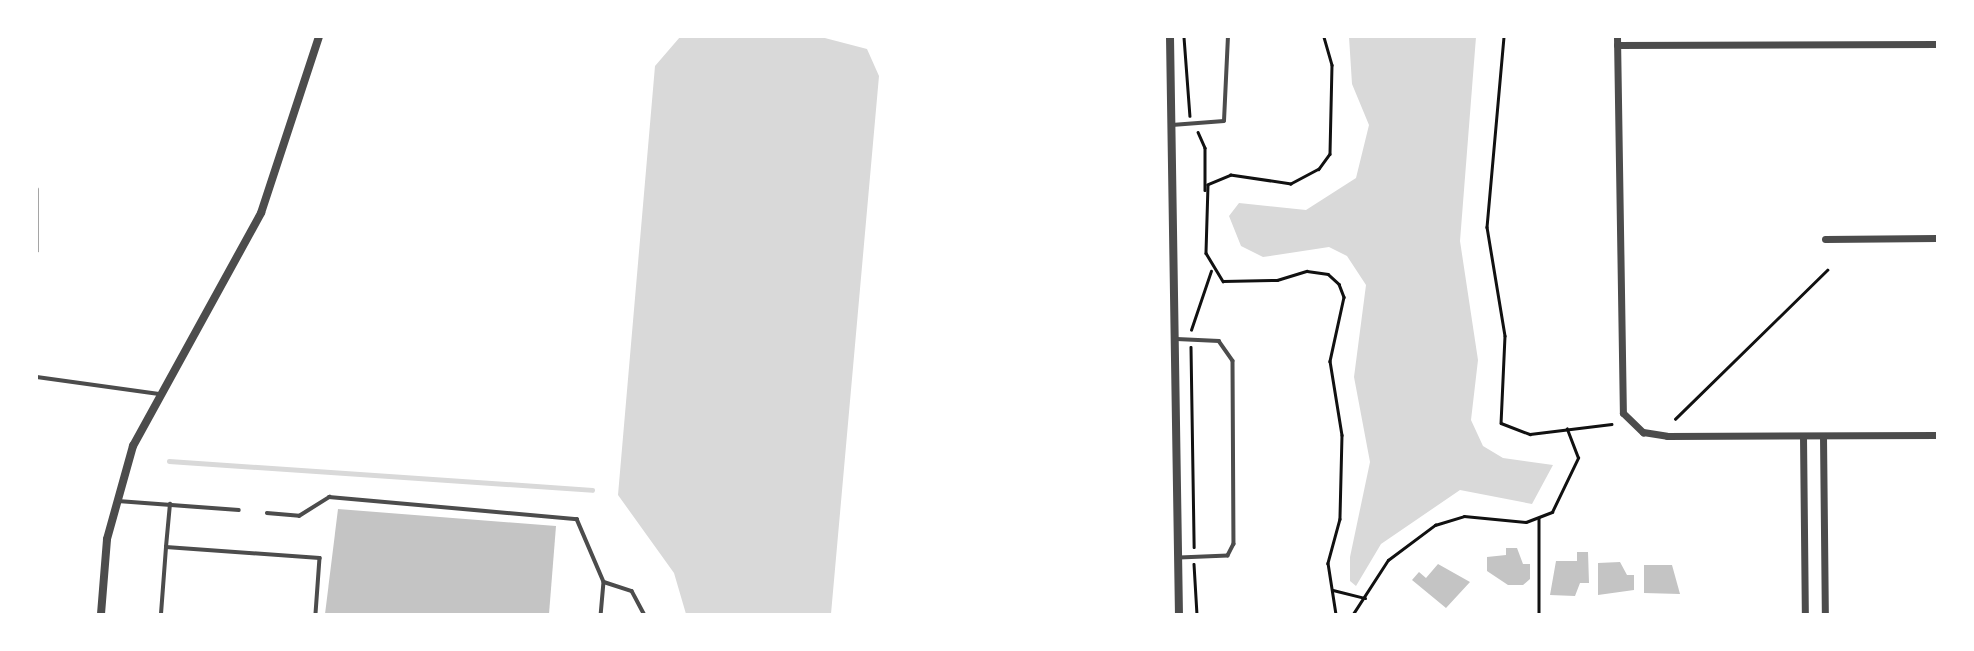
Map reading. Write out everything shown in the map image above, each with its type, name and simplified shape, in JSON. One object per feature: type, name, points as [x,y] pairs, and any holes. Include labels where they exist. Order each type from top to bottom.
[{"type":"street","points":[[101,614],[116,500],[159,394],[261,213],[319,37]]},
{"type":"street","points":[[1170,37],[1179,614]]},
{"type":"street","points":[[1937,44],[1617,41],[1619,398],[1631,423],[1667,436],[1937,435]]},
{"type":"street","points":[[1825,239],[1937,239]]},
{"type":"street","points":[[1803,436],[1805,614]]},
{"type":"street","points":[[1823,436],[1825,614]]},
{"type":"lane","points":[[1172,125],[1224,121],[1228,37]]},
{"type":"lane","points":[[37,189],[37,251]]},
{"type":"lane","points":[[1175,339],[1219,341],[1233,361],[1234,544],[1228,556],[1178,558]]},
{"type":"lane","points":[[37,377],[159,394]]},
{"type":"lane","points":[[267,513],[299,516],[328,497],[577,519],[604,582],[601,614]]},
{"type":"lane","points":[[116,500],[239,510]]},
{"type":"lane","points":[[161,614],[170,504]]},
{"type":"lane","points":[[166,547],[320,558],[316,614]]},
{"type":"lane","points":[[604,582],[632,590],[644,614]]},
{"type":"path","points":[[1197,614],[1191,340],[1211,271],[1208,185],[1231,175],[1291,184],[1319,169],[1330,154],[1332,65],[1324,37]]},
{"type":"path","points":[[1504,37],[1487,228],[1505,336],[1499,411],[1513,433],[1611,424]]},
{"type":"path","points":[[1675,419],[1827,270]]},
{"type":"path","points":[[1211,271],[1233,281],[1318,272],[1339,284],[1344,297],[1330,361],[1342,435],[1340,519],[1328,563],[1336,614]]},
{"type":"path","points":[[1353,614],[1399,548],[1449,519],[1539,518],[1552,512],[1574,473],[1577,443],[1567,429]]},
{"type":"path","points":[[1539,518],[1539,614]]},
{"type":"path","points":[[1333,590],[1365,598]]},
{"type":"shaded area","points":[[680,37],[821,37],[867,49],[879,76],[831,614],[686,614],[674,573],[618,495],[655,66]]},
{"type":"shaded area","points":[[1349,37],[1476,37],[1460,241],[1478,360],[1471,420],[1483,446],[1503,458],[1553,465],[1532,504],[1460,490],[1381,544],[1356,586],[1350,581],[1350,557],[1370,462],[1354,377],[1366,285],[1347,256],[1329,247],[1263,257],[1241,246],[1229,216],[1239,203],[1306,210],[1356,178],[1369,125],[1352,84]]},
{"type":"building","points":[[338,509],[556,526],[549,614],[325,614]]},
{"type":"building","points":[[1506,548],[1517,548],[1523,564],[1530,564],[1530,579],[1523,585],[1508,585],[1487,571],[1487,557],[1506,555]]},
{"type":"building","points":[[1577,552],[1588,552],[1589,583],[1580,583],[1575,596],[1550,595],[1556,561],[1577,561]]},
{"type":"building","points":[[1620,562],[1627,575],[1634,575],[1634,590],[1598,595],[1598,563]]},
{"type":"building","points":[[1438,564],[1470,582],[1446,608],[1412,580],[1419,572],[1426,578]]},
{"type":"building","points":[[1644,565],[1672,565],[1680,594],[1644,593]]},
{"type":"waterway","points":[[169,461],[592,490]]}]
